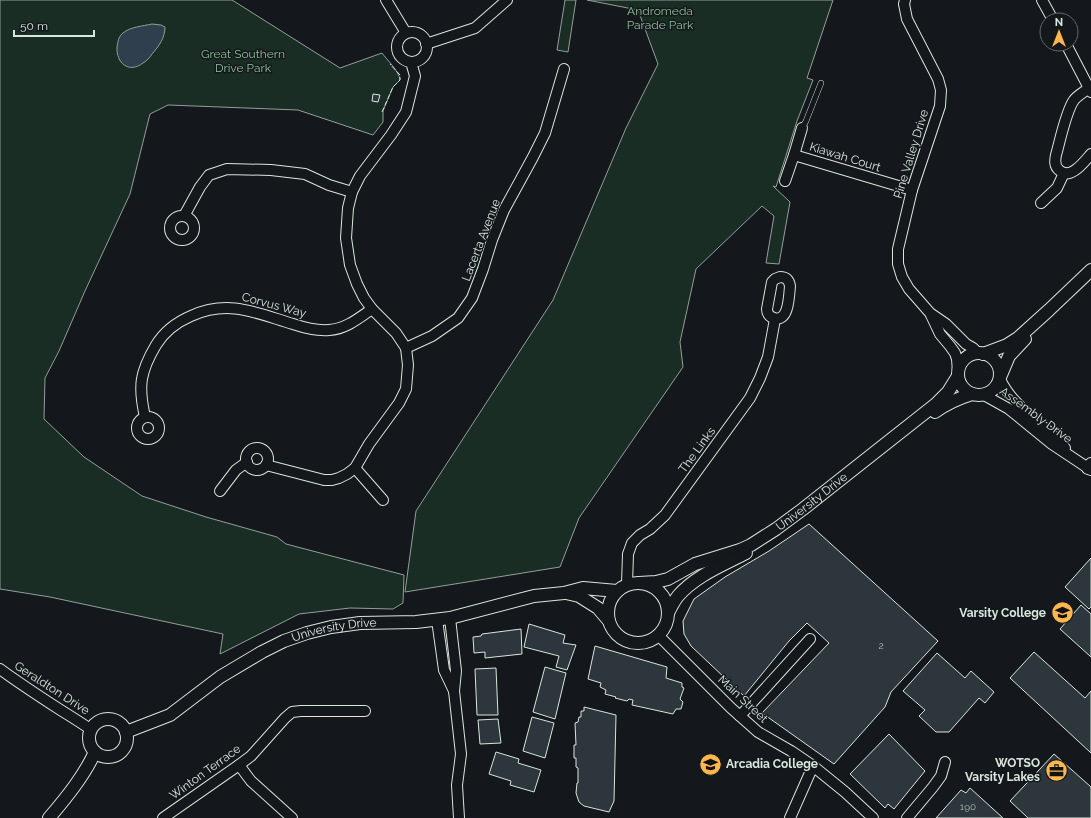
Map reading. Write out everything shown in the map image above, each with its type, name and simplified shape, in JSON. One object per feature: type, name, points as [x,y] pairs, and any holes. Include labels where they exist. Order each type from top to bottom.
[{"type":"street","points":[[386,0],[406,33]]},
{"type":"street","points":[[426,44],[475,28],[508,0]]},
{"type":"street","name":"Pine Valley Drive","points":[[905,0],[904,4],[908,19],[938,79],[941,90],[940,106],[912,190],[898,249],[898,264],[902,277],[909,289],[930,313],[946,324],[966,344],[981,354]]},
{"type":"street","points":[[1042,0],[1049,12]]},
{"type":"street","points":[[410,32],[418,34],[425,40],[426,44],[426,53],[423,57],[411,62],[402,58],[397,50],[398,40],[406,33],[410,32]]},
{"type":"street","points":[[1070,52],[1090,90],[1078,96],[1069,109],[1056,155],[1056,166],[1064,173],[1069,173],[1075,170],[1091,154]]},
{"type":"street","points":[[266,465],[328,480],[339,478],[347,474],[355,468],[369,444],[399,403],[406,389],[408,365],[406,348],[396,333],[372,309],[364,298],[357,284],[347,251],[346,224],[352,192],[360,176],[391,135],[406,112],[415,76],[411,62]]},
{"type":"street","name":"Lacerta Avenue","points":[[406,348],[432,336],[458,318],[472,298],[504,210],[533,157],[544,133],[564,69]]},
{"type":"street","name":"Kiawah Court","points":[[785,181],[802,128]]},
{"type":"street","name":"Kiawah Court","points":[[794,155],[912,190]]},
{"type":"street","points":[[184,216],[200,187],[209,175],[227,169],[271,170],[305,174],[329,185],[352,192]]},
{"type":"street","points":[[1041,203],[1056,188],[1064,173]]},
{"type":"street","points":[[1091,270],[1018,338],[1007,345],[981,354],[971,355],[965,359],[960,365],[958,374],[959,382],[962,387],[978,396],[990,393],[994,389],[1009,356],[1091,279]]},
{"type":"street","name":"Corvus Way","points":[[145,417],[141,386],[144,369],[149,356],[158,342],[168,331],[184,320],[200,312],[215,308],[252,310],[302,327],[318,330],[331,330],[344,327],[372,309]]},
{"type":"street","name":"Pine Valley Drive","points":[[930,313],[940,334],[955,353],[958,374]]},
{"type":"street","name":"The Links","points":[[628,586],[628,554],[632,543],[665,515],[750,398],[768,357],[775,319]]},
{"type":"street","points":[[981,354],[994,359],[1000,369],[1000,377]]},
{"type":"street","name":"University Drive","points":[[126,732],[170,715],[220,677],[262,652],[307,633],[331,627],[360,623],[437,620],[534,596],[564,593],[583,588],[628,586],[656,582],[668,579],[695,564],[740,550],[751,545],[776,529],[803,509],[936,404],[948,392],[958,374]]},
{"type":"street","name":"Assembly Drive","points":[[1000,377],[1002,385],[1016,402],[1056,438],[1073,458]]},
{"type":"street","name":"University Drive","points":[[668,613],[676,598],[688,585],[774,537],[806,514],[937,410],[959,398],[972,394]]},
{"type":"street","name":"Assembly Drive","points":[[984,395],[1009,409],[1052,444],[1090,468]]},
{"type":"street","points":[[258,448],[262,449],[266,454],[266,465],[261,469],[257,470],[250,467],[247,462],[246,458],[252,450],[258,448]]},
{"type":"street","points":[[220,491],[236,470],[247,462]]},
{"type":"street","points":[[355,468],[383,500]]},
{"type":"street","points":[[648,584],[663,595],[667,603],[668,613],[664,629],[650,640],[640,643],[630,642],[620,637],[613,630],[609,621],[609,604],[612,597],[628,586],[648,584]]},
{"type":"street","name":"University Drive","points":[[564,593],[579,596],[598,608],[609,621]]},
{"type":"street","points":[[450,618],[456,671],[454,691],[461,754],[457,785],[459,818]]},
{"type":"street","points":[[437,620],[444,670],[454,691]]},
{"type":"street","name":"Main Street","points":[[658,635],[720,697],[758,732],[813,766],[873,818]]},
{"type":"street","points":[[740,716],[810,639]]},
{"type":"street","name":"Geraldton Drive","points":[[0,669],[90,729]]},
{"type":"street","name":"Winton Terrace","points":[[163,818],[239,766],[284,718],[292,712],[365,711]]},
{"type":"street","points":[[106,718],[112,719],[123,726],[126,732],[126,744],[118,754],[106,757],[101,755],[95,752],[91,747],[88,735],[90,729],[100,720],[106,718]]},
{"type":"street","points":[[50,818],[82,775],[95,752]]},
{"type":"street","points":[[907,818],[934,787],[941,776],[945,762]]},
{"type":"street","points":[[239,766],[251,781],[292,818]]},
{"type":"street","points":[[790,818],[813,766]]},
{"type":"lane","points":[[802,128],[821,83]]},
{"type":"green space","name":"Great Southern Drive Park","points":[[0,0],[232,0],[340,68],[382,53],[395,69],[400,80],[393,87],[383,111],[383,122],[373,135],[298,110],[168,105],[150,114],[130,194],[59,351],[45,378],[44,419],[84,457],[142,496],[206,517],[277,537],[286,544],[404,575],[403,603],[393,609],[350,608],[299,614],[220,654],[223,634],[50,597],[0,589]]},
{"type":"green space","points":[[565,0],[576,0],[568,52],[557,50]]},
{"type":"green space","name":"Andromeda Parade Park","points":[[587,0],[833,0],[807,78],[813,80],[797,121],[776,187],[773,186],[790,202],[779,264],[766,263],[774,216],[762,206],[696,269],[680,342],[683,367],[579,518],[560,567],[405,592],[416,511],[553,300],[626,128],[658,64],[638,10]]},
{"type":"water","points":[[152,24],[165,27],[163,38],[159,45],[147,60],[138,66],[128,67],[124,65],[117,53],[118,40],[120,36],[129,29]]},
{"type":"building","points":[[373,94],[380,95],[378,102],[372,101]]},
{"type":"building","points":[[809,524],[938,641],[891,692],[885,707],[834,764],[762,713],[829,643],[807,623],[789,641],[744,696],[691,646],[684,634],[683,621],[694,599],[725,577],[769,551]]},
{"type":"building","points":[[1091,558],[1091,607],[1089,609],[1065,587]]},
{"type":"building","points":[[1081,605],[1091,614],[1091,657],[1060,629]]},
{"type":"building","points":[[529,624],[565,635],[563,643],[576,645],[567,670],[556,667],[559,656],[524,647]]},
{"type":"building","points":[[521,629],[522,654],[485,658],[485,652],[474,653],[473,637],[481,636],[482,634]]},
{"type":"building","points":[[595,646],[667,667],[666,678],[682,683],[682,687],[684,688],[680,699],[683,702],[681,709],[676,709],[673,714],[632,705],[633,700],[629,699],[627,701],[605,694],[606,690],[600,687],[601,683],[588,679]]},
{"type":"building","points":[[1034,652],[1085,698],[1091,691],[1091,753],[1010,678]]},
{"type":"building","points":[[937,653],[965,678],[971,671],[994,692],[985,703],[979,698],[949,732],[936,732],[919,716],[925,710],[903,691]]},
{"type":"building","points":[[545,667],[566,673],[555,719],[533,712]]},
{"type":"building","points":[[496,668],[498,715],[477,715],[475,669]]},
{"type":"building","points":[[584,707],[616,715],[614,801],[609,812],[584,806],[579,802],[576,793],[578,768],[576,767],[576,758],[574,758],[574,745],[576,745],[575,723],[578,722],[579,717],[581,717],[581,711],[584,711]]},
{"type":"building","points":[[532,717],[554,723],[545,758],[523,751]]},
{"type":"building","points":[[498,719],[501,743],[480,744],[478,720]]},
{"type":"building","points":[[889,734],[925,771],[894,809],[888,804],[885,808],[850,774]]},
{"type":"building","points":[[496,752],[519,759],[518,763],[541,770],[534,792],[510,785],[511,781],[489,774]]},
{"type":"building","name":"WOTSO Varsity Lakes","points":[[1054,754],[1091,787],[1091,818],[1028,818],[1010,801]]},
{"type":"building","points":[[970,788],[1003,818],[936,818],[961,790],[966,793]]},
{"type":"fence","points":[[382,112],[393,87],[400,80],[400,75],[390,64]]},
{"type":"place","name":"Varsity College","points":[[1062,613]]},
{"type":"place","name":"Arcadia College","points":[[711,764]]},
{"type":"place","name":"WOTSO Varsity Lakes","points":[[1056,770]]}]
